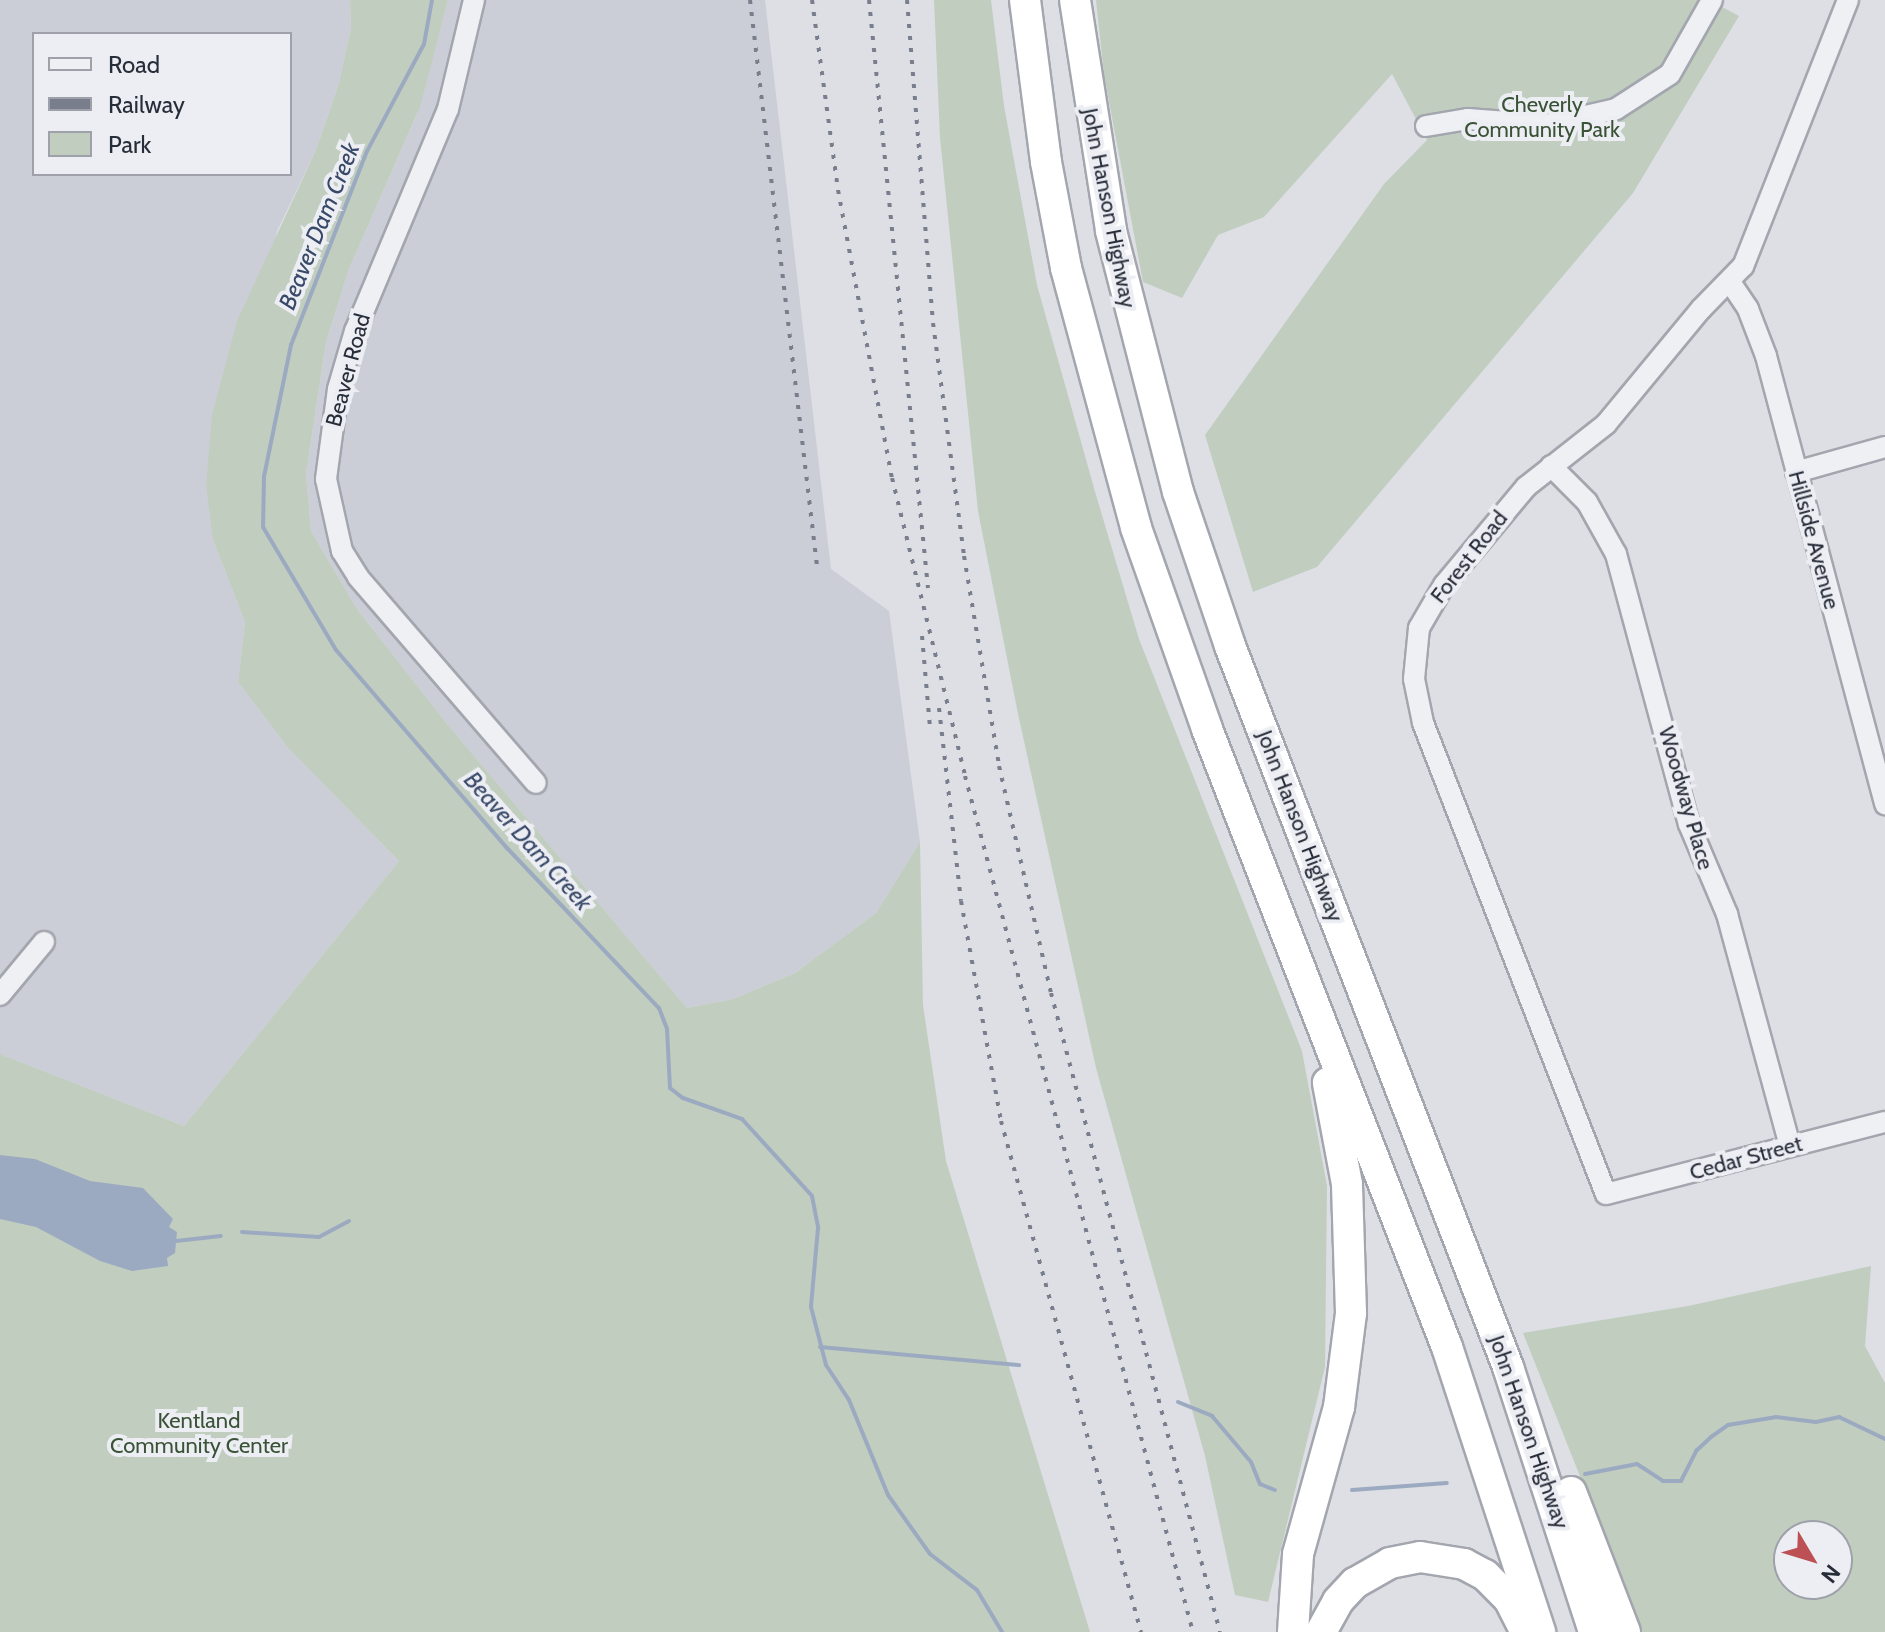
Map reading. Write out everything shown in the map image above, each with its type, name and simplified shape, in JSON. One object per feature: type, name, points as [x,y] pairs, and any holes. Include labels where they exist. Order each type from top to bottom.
[{"type":"highway","points":[[1025,0],[1056,217],[1105,425],[1170,630],[1447,1347],[1540,1632]]},
{"type":"highway","name":"John Hanson Highway","points":[[1075,0],[1114,245],[1178,492],[1230,646],[1481,1293],[1594,1632]]},
{"type":"highway","points":[[1283,924],[1335,1110],[1352,1247],[1344,1378],[1298,1554],[1293,1632]]},
{"type":"highway","points":[[1481,1293],[1519,1358],[1625,1632]]},
{"type":"highway","points":[[1321,1632],[1331,1610],[1355,1583],[1390,1563],[1420,1557],[1464,1564],[1485,1575],[1509,1599],[1526,1632]]},
{"type":"street","name":"Beaver Road","points":[[474,0],[448,109],[355,331],[338,389],[326,479],[342,551],[358,577],[383,612],[536,783]]},
{"type":"street","points":[[1426,126],[1468,119],[1546,125],[1616,109],[1670,74],[1712,0]]},
{"type":"street","name":"Forest Road","points":[[1606,1194],[1423,723],[1414,679],[1419,628],[1429,606],[1507,508],[1551,466],[1606,424],[1701,309],[1730,282],[1754,245],[1848,0]]},
{"type":"street","name":"Hillside Avenue","points":[[1730,282],[1759,335],[1885,804]]},
{"type":"street","points":[[1796,472],[1885,447]]},
{"type":"street","name":"Woodway Place","points":[[1551,466],[1587,502],[1616,554],[1689,824],[1727,914],[1790,1146]]},
{"type":"street","points":[[0,995],[44,942]]},
{"type":"street","name":"Cedar Street","points":[[1606,1194],[1885,1122]]},
{"type":"shaded area","points":[[0,0],[350,0],[351,28],[339,83],[316,150],[277,231],[213,540],[245,622],[238,682],[288,748],[399,861],[184,1126],[0,1054]]},
{"type":"shaded area","points":[[448,0],[765,0],[831,569],[889,611],[920,842],[876,913],[795,973],[733,999],[687,1008],[448,725],[357,609],[311,531],[306,474],[326,342],[349,269],[417,114]]},
{"type":"green space","name":"Kentland Community Center","points":[[350,0],[448,0],[420,107],[349,269],[326,342],[306,474],[311,531],[357,609],[448,725],[687,1008],[733,999],[795,973],[876,913],[920,842],[923,1005],[946,1161],[1090,1632],[0,1632],[0,1054],[184,1126],[399,861],[288,748],[238,682],[245,622],[213,540],[206,485],[212,415],[237,321],[316,150],[339,83],[351,28]]},
{"type":"green space","points":[[934,0],[991,0],[1004,106],[1037,285],[1096,495],[1139,639],[1302,1051],[1327,1186],[1325,1367],[1268,1602],[1235,1595],[1205,1456],[1096,1068],[1018,714],[978,511],[940,138]]},
{"type":"green space","name":"Cheverly Community Park","points":[[1096,0],[1709,0],[1739,16],[1633,193],[1317,567],[1253,592],[1205,435],[1384,184],[1427,140],[1392,74],[1264,217],[1218,235],[1182,298],[1143,282],[1104,75]]},
{"type":"green space","points":[[1871,1266],[1865,1346],[1885,1383],[1885,1632],[1642,1632],[1523,1333],[1688,1306]]},
{"type":"water","points":[[0,1155],[35,1159],[90,1181],[143,1188],[173,1219],[169,1227],[177,1232],[175,1253],[167,1258],[168,1266],[132,1271],[100,1261],[36,1227],[0,1219]]},
{"type":"waterway","name":"Beaver Dam Creek","points":[[432,0],[424,44],[367,151],[291,345],[264,476],[263,527],[336,650],[507,848],[659,1008],[667,1029],[670,1088],[683,1098],[742,1119],[812,1196],[818,1228],[811,1307],[826,1365],[849,1400],[888,1495],[930,1554],[977,1590],[1002,1632]]},
{"type":"waterway","points":[[242,1232],[319,1237],[349,1221]]},
{"type":"waterway","points":[[176,1241],[221,1236]]},
{"type":"waterway","points":[[820,1347],[1019,1365]]},
{"type":"waterway","points":[[1178,1402],[1212,1416],[1251,1462],[1260,1484],[1275,1490]]},
{"type":"waterway","points":[[1585,1474],[1637,1464],[1663,1481],[1681,1481],[1696,1451],[1728,1425],[1776,1417],[1816,1422],[1839,1417],[1885,1439]]},
{"type":"waterway","points":[[1352,1490],[1447,1483]]},
{"type":"railway","points":[[750,0],[817,566]]},
{"type":"railway","points":[[812,0],[838,190],[892,478],[965,776],[1193,1632]]},
{"type":"railway","points":[[869,0],[928,588]]},
{"type":"railway","points":[[907,0],[933,323],[964,556],[999,766],[1051,993],[1220,1632]]},
{"type":"railway","points":[[922,636],[930,728]]},
{"type":"railway","points":[[939,708],[961,901],[1001,1121],[1141,1632]]}]
